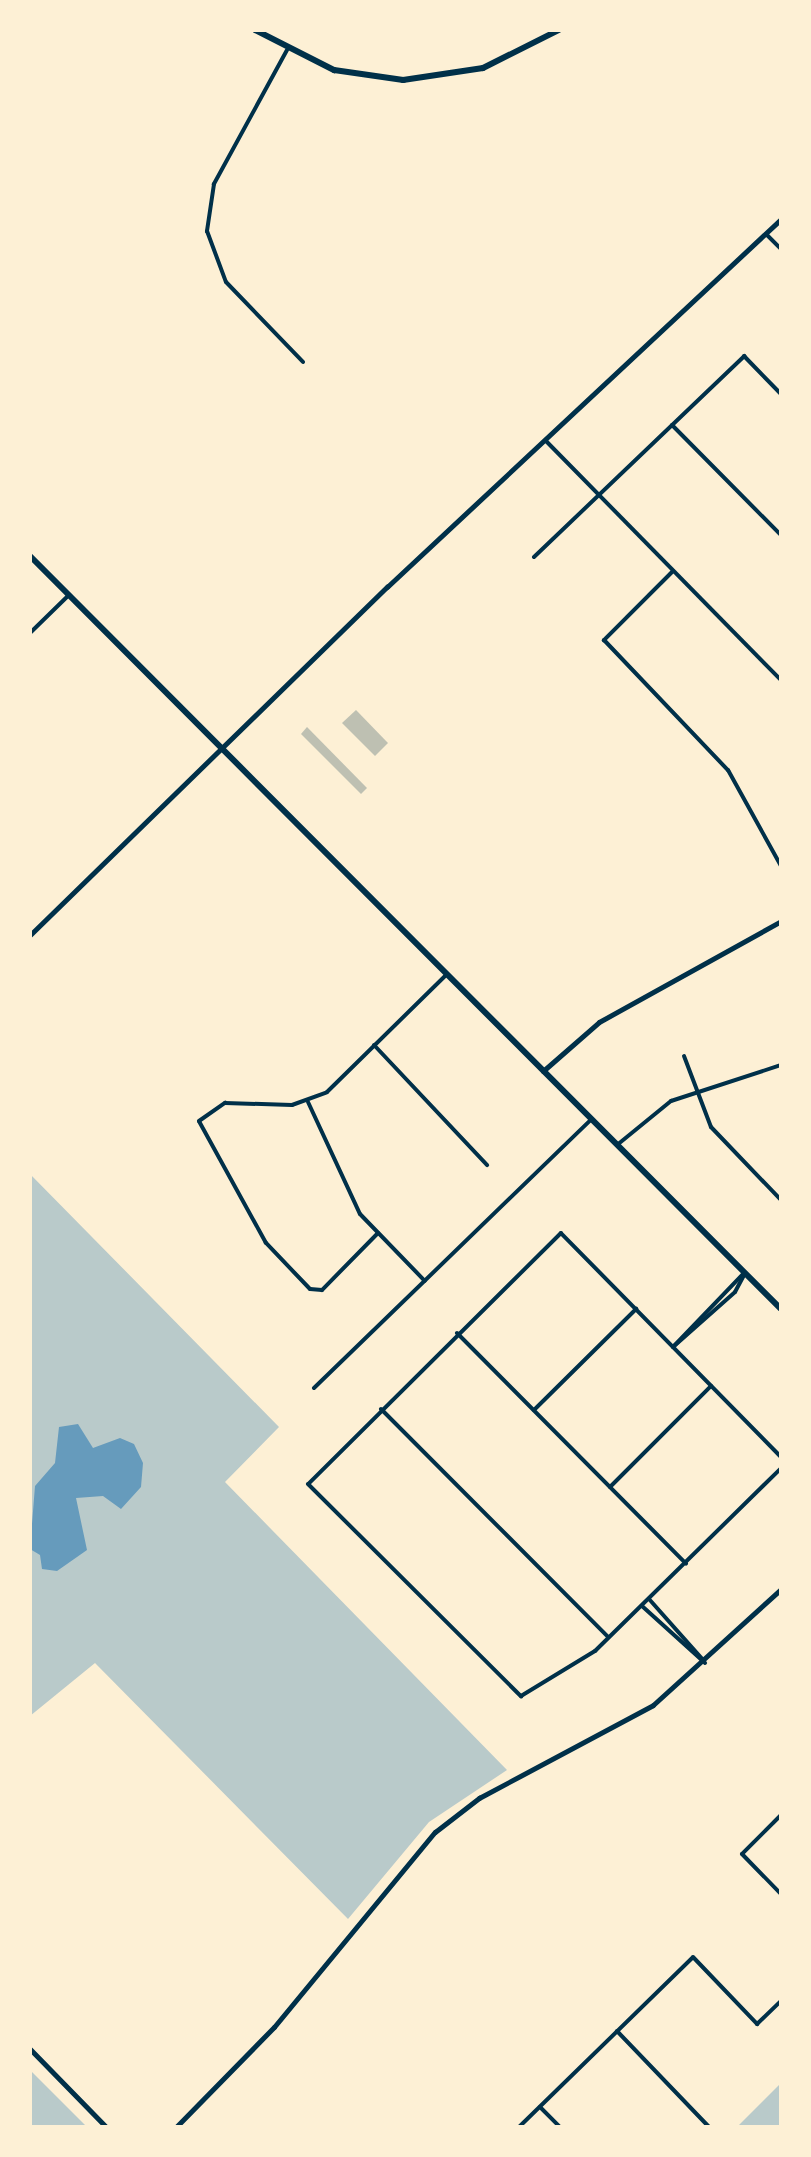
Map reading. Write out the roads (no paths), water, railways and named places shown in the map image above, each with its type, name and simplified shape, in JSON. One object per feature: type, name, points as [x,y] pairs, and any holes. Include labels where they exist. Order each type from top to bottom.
[{"type":"main road","points":[[255,30],[287,50],[355,75],[427,79],[505,61],[559,30]]},
{"type":"main road","points":[[30,556],[781,1309]]},
{"type":"street","points":[[287,50],[214,184],[207,231],[226,282],[303,362]]},
{"type":"street","points":[[30,935],[222,746],[781,219]]},
{"type":"street","points":[[765,234],[781,249]]},
{"type":"street","points":[[534,557],[744,356],[781,394]]},
{"type":"street","points":[[672,425],[781,535]]},
{"type":"street","points":[[546,441],[781,680]]},
{"type":"street","points":[[673,571],[604,640],[728,770],[781,866]]},
{"type":"street","points":[[30,633],[69,595]]},
{"type":"street","points":[[543,1071],[599,1022],[781,921]]},
{"type":"street","points":[[378,1233],[316,1292],[266,1243],[199,1121],[225,1103],[308,1102],[374,1045],[447,974]]},
{"type":"street","points":[[374,1045],[487,1165]]},
{"type":"street","points":[[684,1056],[695,1092],[722,1141],[781,1200]]},
{"type":"street","points":[[616,1145],[658,1109],[695,1092],[781,1065]]},
{"type":"street","points":[[308,1102],[349,1196],[378,1233],[425,1281]]},
{"type":"street","points":[[314,1388],[591,1120]]},
{"type":"street","points":[[781,1457],[561,1233],[308,1484],[521,1696],[608,1638],[781,1468]]},
{"type":"street","points":[[673,1347],[745,1273]]},
{"type":"street","points":[[673,1347],[735,1292],[745,1273]]},
{"type":"street","points":[[534,1410],[636,1309]]},
{"type":"street","points":[[457,1333],[686,1564]]},
{"type":"street","points":[[610,1487],[711,1386]]},
{"type":"street","points":[[381,1409],[608,1638]]},
{"type":"street","points":[[176,2127],[274,2027],[435,1832],[479,1798],[653,1705],[705,1663],[781,1589]]},
{"type":"street","points":[[649,1598],[705,1663]]},
{"type":"street","points":[[641,1606],[705,1663]]},
{"type":"street","points":[[781,1815],[742,1854],[781,1894]]},
{"type":"street","points":[[519,2127],[693,1957],[757,2024],[781,2001]]},
{"type":"street","points":[[617,2031],[709,2127]]},
{"type":"street","points":[[30,2049],[106,2127]]},
{"type":"street","points":[[540,2107],[560,2127]]},
{"type":"water","points":[[78,1424],[93,1448],[120,1438],[134,1444],[143,1463],[141,1487],[121,1509],[103,1496],[76,1498],[87,1550],[57,1571],[42,1569],[40,1555],[30,1549],[35,1486],[55,1463],[59,1427]]}]
